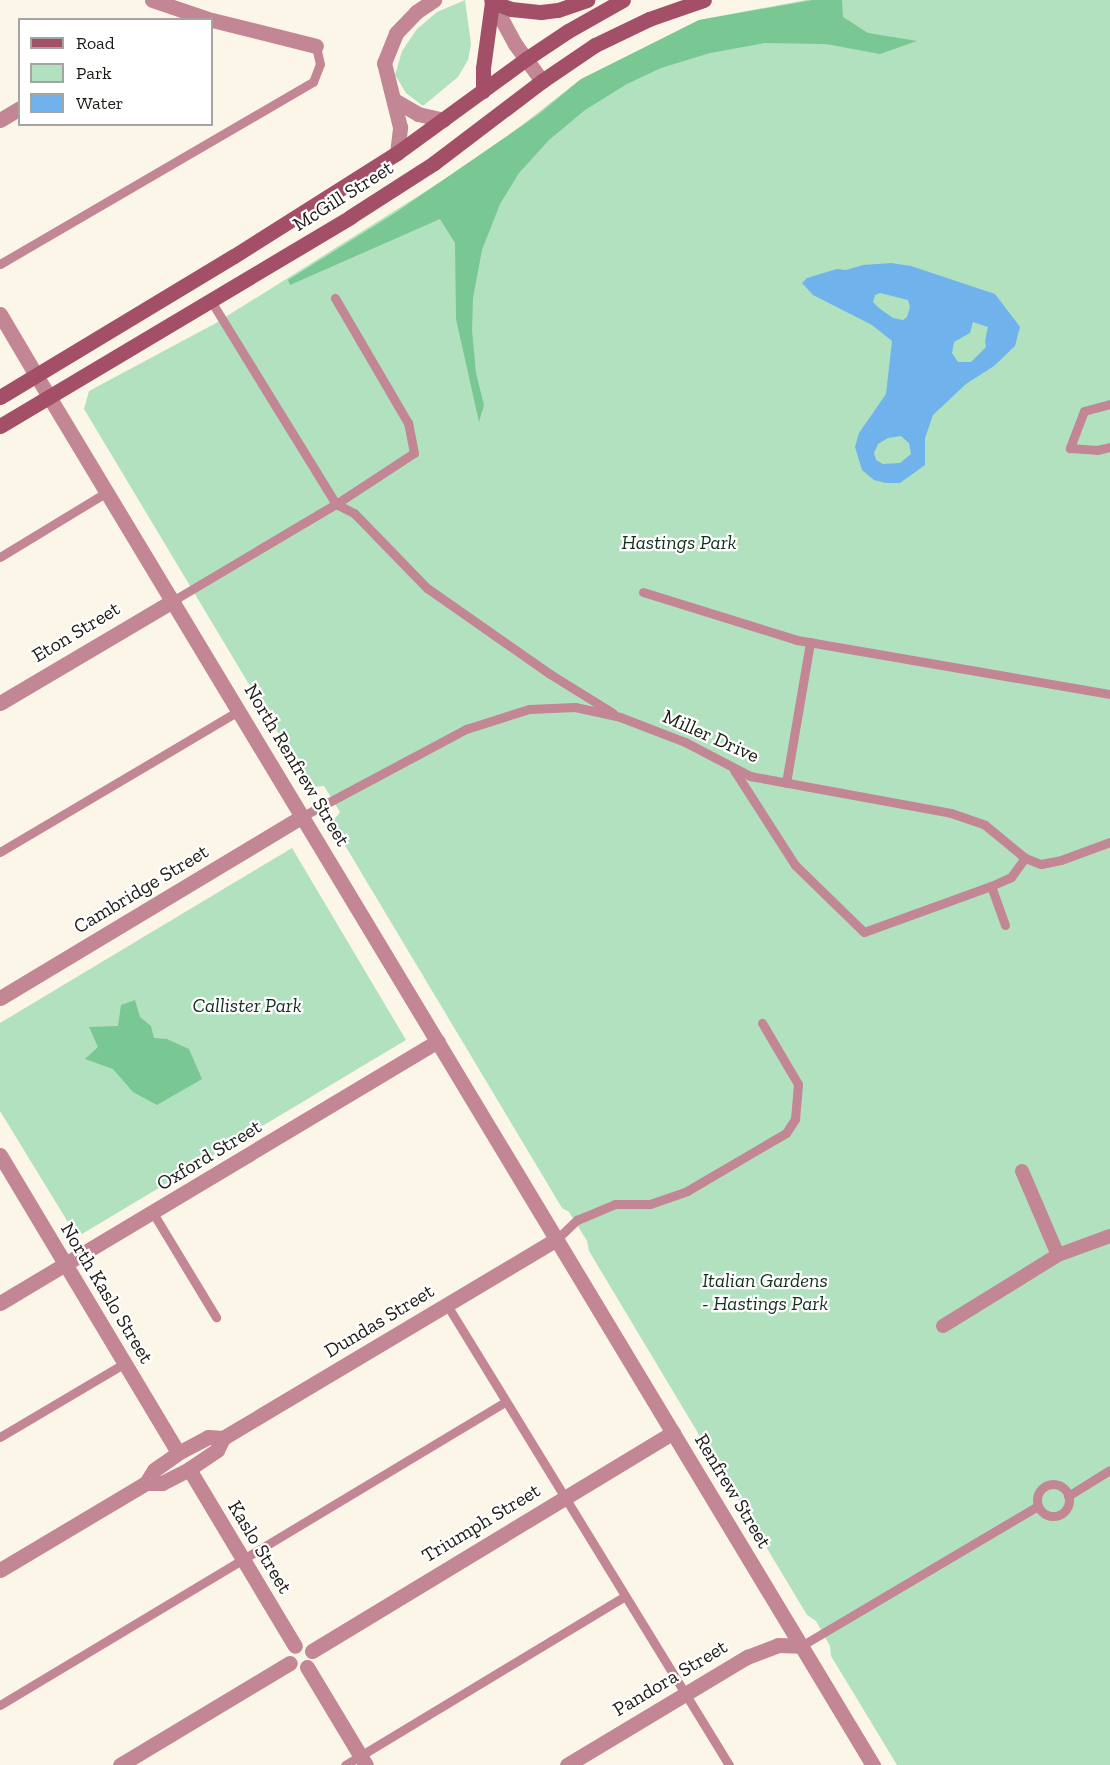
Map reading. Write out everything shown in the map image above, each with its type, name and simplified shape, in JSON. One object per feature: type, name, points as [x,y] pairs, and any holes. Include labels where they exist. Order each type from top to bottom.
[{"type":"main road","points":[[483,91],[483,68],[491,1],[511,9],[541,12],[558,10],[587,0]]},
{"type":"main road","name":"McGill Street","points":[[0,397],[234,256],[397,153],[526,59],[568,31],[623,0]]},
{"type":"main road","name":"McGill Street","points":[[0,426],[351,217],[434,163],[542,81],[604,41],[649,19],[704,0]]},
{"type":"street","points":[[152,0],[175,16],[193,18]]},
{"type":"street","points":[[397,153],[400,127],[384,63],[389,47],[407,21],[434,0]]},
{"type":"street","points":[[491,1],[542,81]]},
{"type":"street","points":[[213,20],[316,46]]},
{"type":"street","points":[[394,100],[418,114],[443,120]]},
{"type":"street","points":[[0,120],[18,109]]},
{"type":"street","name":"North Renfrew Street","points":[[0,314],[557,1239]]},
{"type":"street","name":"Eton Street","points":[[0,703],[174,600]]},
{"type":"street","name":"Cambridge Street","points":[[0,998],[303,816]]},
{"type":"street","name":"Oxford Street","points":[[0,1303],[438,1041]]},
{"type":"street","name":"North Kaslo Street","points":[[1,1157],[178,1452]]},
{"type":"street","points":[[1022,1171],[1058,1255]]},
{"type":"street","points":[[943,1326],[1058,1255],[1110,1236]]},
{"type":"street","name":"Dundas Street","points":[[146,1483],[162,1483],[189,1469],[217,1450],[223,1438],[557,1239]]},
{"type":"street","name":"Renfrew Street","points":[[557,1239],[873,1765]]},
{"type":"street","name":"Triumph Street","points":[[312,1651],[673,1432]]},
{"type":"street","name":"Dundas Street","points":[[0,1570],[146,1483],[154,1470],[178,1452],[208,1437],[223,1438]]},
{"type":"street","name":"Kaslo Street","points":[[189,1469],[295,1646]]},
{"type":"street","name":"Pandora Street","points":[[567,1765],[747,1657],[778,1645],[801,1646]]},
{"type":"street","points":[[295,1646],[306,1646],[312,1651],[313,1658],[307,1667],[300,1669],[291,1662],[289,1655],[295,1646]]},
{"type":"street","points":[[120,1765],[291,1662]]},
{"type":"street","points":[[307,1667],[363,1760]]},
{"type":"lane","points":[[0,264],[313,82],[320,64],[316,46]]},
{"type":"lane","points":[[174,600],[336,504],[414,453],[408,423],[335,298]]},
{"type":"lane","points":[[211,301],[336,504],[354,513],[427,588],[550,674],[620,717]]},
{"type":"lane","points":[[1110,404],[1084,411],[1070,448],[1097,450],[1110,447]]},
{"type":"lane","points":[[0,557],[107,492]]},
{"type":"lane","points":[[643,592],[810,642],[1110,694]]},
{"type":"lane","points":[[786,783],[810,642]]},
{"type":"lane","name":"Miller Drive","points":[[303,816],[466,729],[529,709],[575,707],[620,717],[684,742],[734,770],[786,783],[951,813],[985,825],[1025,858]]},
{"type":"lane","points":[[0,852],[240,710]]},
{"type":"lane","points":[[734,770],[795,865],[864,932],[992,886],[1011,877],[1025,858],[1041,864],[1061,860],[1110,842]]},
{"type":"lane","points":[[992,886],[1005,925]]},
{"type":"lane","points":[[557,1239],[578,1220],[615,1204],[650,1204],[687,1191],[786,1132],[795,1119],[798,1084],[762,1023]]},
{"type":"lane","points":[[153,1213],[216,1317]]},
{"type":"lane","points":[[447,1305],[729,1765]]},
{"type":"lane","points":[[0,1437],[125,1363]]},
{"type":"lane","points":[[0,1705],[505,1402]]},
{"type":"lane","points":[[1068,1496],[1059,1486],[1049,1485],[1038,1495],[1038,1506],[1046,1515],[1057,1516],[1066,1509],[1068,1496],[1110,1470]]},
{"type":"lane","points":[[801,1646],[1038,1506]]},
{"type":"lane","points":[[345,1765],[363,1760],[625,1596]]},
{"type":"green space","points":[[465,0],[471,44],[468,60],[458,77],[423,106],[406,93],[395,75],[402,51],[417,29],[437,12]]},
{"type":"green space","name":"Hastings Park","points":[[806,0],[1110,0],[1110,1765],[897,1765],[831,1656],[830,1646],[816,1621],[807,1615],[589,1251],[587,1241],[569,1212],[562,1208],[334,827],[333,821],[340,812],[324,786],[314,787],[307,781],[84,409],[89,391],[216,323],[485,154],[577,82],[699,20]]},
{"type":"green space","points":[[813,0],[842,0],[843,17],[868,33],[917,41],[880,54],[826,44],[765,43],[710,53],[661,68],[627,84],[585,110],[549,140],[519,173],[500,204],[482,250],[473,298],[472,330],[476,373],[484,405],[479,422],[456,319],[455,243],[440,219],[290,285],[288,280],[395,213],[539,114],[581,79],[699,20]]},
{"type":"green space","name":"Callister Park","points":[[292,848],[406,1040],[77,1237],[0,1111],[0,1023]]},
{"type":"green space","points":[[135,1000],[140,1017],[151,1026],[154,1038],[167,1039],[189,1049],[202,1079],[157,1105],[133,1092],[113,1069],[85,1059],[98,1047],[89,1027],[118,1026],[121,1005]]},
{"type":"water","points":[[891,263],[911,266],[995,294],[1020,327],[1015,346],[994,366],[966,384],[933,415],[925,438],[925,465],[900,483],[874,480],[862,470],[855,447],[859,433],[886,394],[892,341],[872,325],[813,295],[802,283],[807,278],[837,269],[846,270],[863,265]],"holes":[[[880,293],[908,300],[910,307],[907,317],[903,320],[893,318],[879,308],[873,302],[875,295]],[[973,322],[988,327],[986,347],[971,362],[958,362],[952,353],[954,342],[970,333]],[[901,436],[909,443],[911,454],[900,463],[883,464],[876,460],[874,453],[878,444],[888,438]]]},
{"type":"park label","name":"Italian Gardens - Hastings Park","points":[[765,1292]]}]
